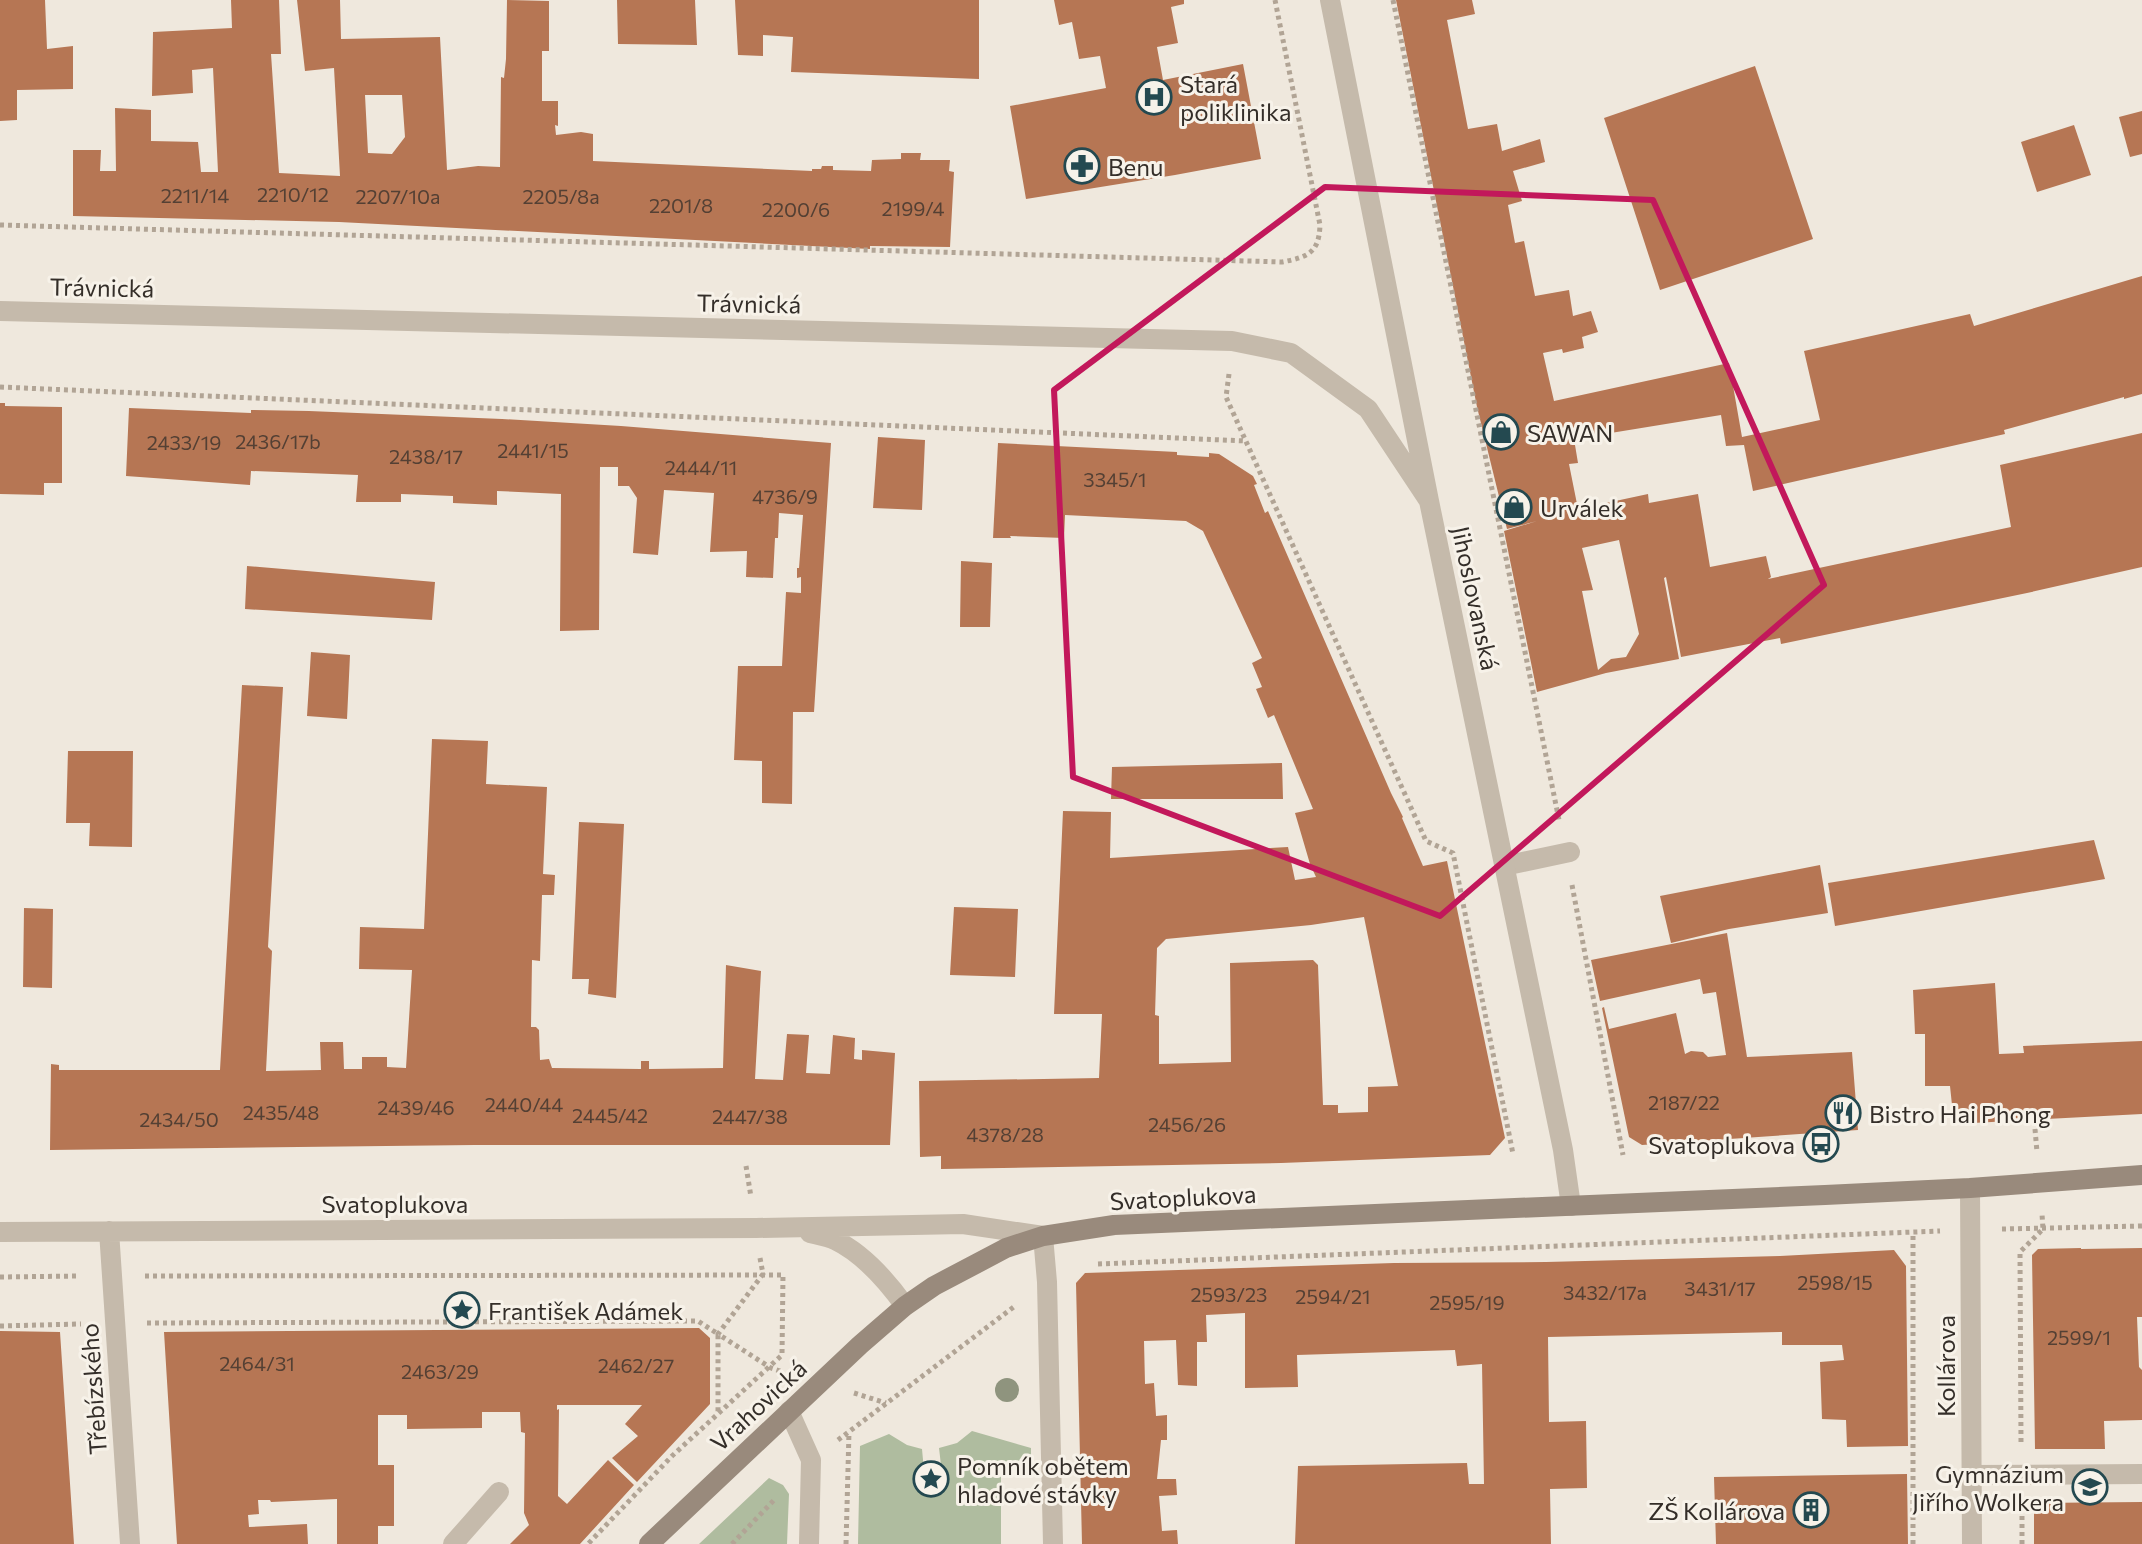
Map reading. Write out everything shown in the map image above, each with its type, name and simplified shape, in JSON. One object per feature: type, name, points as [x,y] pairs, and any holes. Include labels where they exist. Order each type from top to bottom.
[{"type":"street","name":"Jihoslovanská","points":[[1330,0],[1429,501],[1563,1150],[1571,1206]]},
{"type":"street","name":"Trávnická","points":[[0,311],[1232,341],[1291,353],[1368,409],[1429,501]]},
{"type":"street","points":[[1504,866],[1568,852]]},
{"type":"street","name":"Svatoplukova","points":[[791,1227],[835,1241],[861,1257],[888,1283],[905,1306],[934,1286],[1006,1248],[1043,1236],[1114,1225],[1970,1188],[2142,1175]]},
{"type":"street","name":"Kollárova","points":[[1970,1188],[1972,1544]]},
{"type":"street","name":"Svatoplukova","points":[[0,1232],[963,1224],[1043,1236]]},
{"type":"street","name":"Třebízského","points":[[109,1231],[130,1544]]},
{"type":"street","points":[[1043,1236],[1047,1282],[1053,1544]]},
{"type":"street","name":"Vrahovická","points":[[649,1544],[905,1306]]},
{"type":"street","points":[[789,1411],[811,1460],[809,1544]]},
{"type":"street","points":[[1972,1475],[2142,1474]]},
{"type":"street","points":[[453,1544],[499,1492]]},
{"type":"path","points":[[0,225],[1282,262],[1302,258],[1312,251],[1317,245],[1320,225],[1275,0]]},
{"type":"path","points":[[1393,0],[1568,852],[1623,1155]]},
{"type":"path","points":[[1232,341],[1226,397],[1426,841],[1453,853],[1513,1154]]},
{"type":"path","points":[[0,387],[1246,441]]},
{"type":"path","points":[[2022,1544],[2020,1252],[2043,1229],[2035,1129]]},
{"type":"path","points":[[718,1414],[718,1334],[763,1274],[746,1166]]},
{"type":"path","points":[[1092,1265],[1970,1229],[2142,1226]]},
{"type":"path","points":[[1913,1232],[1913,1544]]},
{"type":"path","points":[[0,1277],[783,1275],[782,1355],[672,1456],[588,1544]]},
{"type":"path","points":[[732,1544],[811,1460],[1047,1282]]},
{"type":"path","points":[[0,1326],[698,1321],[771,1368]]},
{"type":"path","points":[[846,1544],[849,1431]]},
{"type":"highlighted area","points":[[1325,187],[1653,200],[1824,585],[1440,916],[1073,777],[1054,390]]},
{"type":"green space","points":[[972,1431],[1031,1448],[1031,1459],[1001,1467],[1001,1544],[858,1544],[860,1446],[889,1434],[907,1445],[922,1449],[924,1471],[920,1472],[921,1493],[944,1491],[939,1448],[957,1443]]},
{"type":"green space","points":[[769,1478],[783,1485],[789,1494],[787,1544],[699,1544]]},
{"type":"building","points":[[0,0],[45,0],[47,49],[73,46],[73,89],[17,90],[17,120],[0,121]]},
{"type":"building","points":[[231,0],[279,0],[281,54],[271,54],[279,173],[340,176],[334,68],[305,71],[297,0],[340,0],[341,39],[440,37],[447,170],[500,167],[501,77],[504,78],[506,59],[507,0],[549,1],[549,51],[542,51],[542,101],[558,101],[556,135],[593,134],[593,161],[812,171],[822,166],[833,166],[833,170],[871,171],[872,160],[901,159],[901,153],[921,153],[920,160],[950,160],[949,171],[954,172],[950,247],[870,246],[870,249],[339,222],[73,216],[73,150],[101,150],[100,171],[116,171],[115,108],[151,110],[151,141],[198,142],[201,172],[218,172],[213,68],[192,70],[193,93],[152,96],[153,32],[232,28]],"holes":[[[365,95],[402,95],[405,137],[392,154],[368,153]]]},
{"type":"building","points":[[617,0],[695,0],[697,45],[618,44]]},
{"type":"building","points":[[735,0],[979,0],[979,79],[791,72],[793,37],[763,35],[763,56],[738,55]]},
{"type":"building","name":"Stará poliklinika","points":[[1054,0],[1184,0],[1184,4],[1171,7],[1178,43],[1157,47],[1163,80],[1243,64],[1261,159],[1026,199],[1010,106],[1106,88],[1100,56],[1079,59],[1072,22],[1059,25]]},
{"type":"building","points":[[1396,0],[1472,0],[1475,14],[1447,20],[1468,129],[1497,124],[1502,151],[1540,139],[1545,162],[1513,171],[1522,201],[1508,205],[1515,243],[1524,241],[1535,296],[1569,290],[1573,316],[1591,311],[1598,332],[1582,337],[1584,348],[1563,353],[1562,349],[1543,353],[1554,401],[1729,363],[1742,437],[1820,420],[1804,351],[1970,314],[1974,326],[2142,276],[2142,394],[2004,430],[2005,434],[1753,491],[1744,445],[1726,446],[1721,415],[1574,439],[1578,463],[1569,464],[1578,509],[1648,494],[1649,503],[1698,494],[1710,567],[1766,556],[1771,577],[1768,579],[2011,527],[2000,465],[2142,433],[2142,567],[1781,644],[1780,638],[1681,657],[1666,577],[1679,659],[1606,673],[1537,692],[1504,531],[1537,521],[1507,529],[1477,407]],"holes":[[[1619,540],[1639,634],[1626,657],[1611,659],[1598,670],[1582,591],[1593,590],[1582,548]]]},
{"type":"building","points":[[1755,66],[1813,239],[1660,290],[1604,118]]},
{"type":"building","points":[[2142,111],[2142,154],[2130,157],[2119,117]]},
{"type":"building","points":[[2074,125],[2091,175],[2037,192],[2021,142]]},
{"type":"building","points":[[0,403],[5,403],[5,406],[62,407],[62,483],[44,483],[44,495],[0,494]]},
{"type":"building","points":[[129,408],[502,419],[831,443],[814,712],[793,712],[792,804],[762,803],[762,761],[734,760],[738,666],[782,666],[786,592],[801,593],[801,577],[797,578],[797,568],[803,515],[779,513],[773,578],[746,577],[747,551],[710,552],[714,493],[664,490],[658,555],[633,553],[637,498],[629,486],[618,486],[618,467],[600,467],[599,630],[560,631],[561,494],[497,491],[497,505],[453,503],[453,496],[401,494],[401,502],[356,502],[358,475],[251,471],[250,485],[126,476]]},
{"type":"building","points":[[878,437],[925,440],[922,510],[873,508]]},
{"type":"building","points":[[998,443],[1177,452],[1177,455],[1209,457],[1209,453],[1219,454],[1253,476],[1265,513],[1268,511],[1423,866],[1447,861],[1505,1138],[1490,1155],[1281,1163],[941,1169],[941,1156],[920,1157],[919,1081],[1099,1078],[1102,1014],[1054,1014],[1063,811],[1111,812],[1110,858],[1288,847],[1295,880],[1316,877],[1295,813],[1313,809],[1274,715],[1268,718],[1256,689],[1262,687],[1252,663],[1262,658],[1203,531],[1186,521],[1065,515],[1064,538],[993,538]],"holes":[[[1364,917],[1398,1086],[1368,1087],[1368,1112],[1338,1113],[1338,1105],[1323,1105],[1318,965],[1313,960],[1230,963],[1231,1062],[1159,1064],[1159,1016],[1155,1015],[1157,948],[1166,939]]]},
{"type":"building","points":[[961,561],[992,563],[990,627],[960,627]]},
{"type":"building","points":[[247,566],[435,582],[432,620],[245,609]]},
{"type":"building","points":[[311,652],[350,655],[347,719],[307,716]]},
{"type":"building","points":[[242,685],[283,687],[268,947],[272,951],[266,1071],[321,1070],[320,1042],[343,1042],[344,1069],[362,1069],[362,1057],[387,1057],[387,1067],[406,1068],[412,970],[359,969],[360,927],[424,929],[432,739],[488,741],[486,784],[547,787],[543,874],[555,875],[554,895],[542,895],[540,961],[532,960],[531,1027],[539,1030],[540,1060],[549,1059],[552,1068],[641,1069],[641,1061],[649,1061],[649,1069],[723,1068],[726,965],[761,971],[755,1079],[783,1080],[787,1034],[809,1035],[806,1073],[830,1074],[833,1035],[855,1038],[854,1059],[862,1060],[862,1050],[895,1053],[890,1145],[474,1145],[50,1150],[51,1064],[59,1065],[59,1070],[220,1070]]},
{"type":"building","points":[[68,751],[133,751],[132,847],[89,846],[90,823],[66,823]]},
{"type":"building","points":[[1282,763],[1283,799],[1111,799],[1112,767]]},
{"type":"building","points":[[579,822],[624,824],[616,998],[588,994],[589,979],[572,979]]},
{"type":"building","points":[[2094,840],[2105,879],[1835,926],[1828,883]]},
{"type":"building","points":[[1820,865],[1828,913],[1729,929],[1671,943],[1660,896]]},
{"type":"building","points":[[954,907],[1018,909],[1015,977],[950,975]]},
{"type":"building","points":[[24,908],[53,909],[52,988],[23,987]]},
{"type":"building","points":[[1727,933],[1747,1057],[1852,1052],[1858,1130],[1642,1145],[1629,1137],[1602,1008],[1609,1029],[1676,1013],[1685,1054],[1691,1051],[1703,1052],[1708,1057],[1726,1055],[1716,992],[1703,994],[1700,979],[1600,1001],[1591,960]]},
{"type":"building","points":[[1995,983],[1999,1054],[2024,1053],[2023,1046],[2142,1041],[2142,1114],[1954,1124],[1950,1086],[1925,1086],[1925,1034],[1915,1034],[1913,990]]},
{"type":"building","points":[[2142,1248],[2142,1317],[2137,1317],[2139,1367],[2142,1370],[2142,1420],[2104,1421],[2105,1449],[2035,1449],[2032,1255],[2038,1249]]},
{"type":"building","points":[[1894,1250],[1906,1266],[1908,1446],[1847,1447],[1846,1420],[1822,1419],[1820,1362],[1844,1360],[1842,1345],[1782,1345],[1782,1332],[1548,1337],[1549,1422],[1586,1421],[1587,1488],[1550,1489],[1551,1544],[1295,1544],[1298,1466],[1467,1463],[1469,1484],[1484,1484],[1482,1364],[1457,1366],[1455,1350],[1297,1355],[1298,1387],[1245,1388],[1245,1313],[1206,1315],[1207,1342],[1197,1342],[1197,1386],[1178,1385],[1176,1340],[1144,1341],[1145,1384],[1154,1383],[1156,1416],[1167,1415],[1167,1440],[1161,1440],[1157,1479],[1176,1479],[1177,1495],[1159,1496],[1162,1531],[1177,1530],[1178,1544],[1082,1544],[1076,1283],[1085,1273],[1394,1263],[1780,1256]]},
{"type":"building","points":[[699,1328],[710,1338],[710,1404],[637,1482],[612,1458],[638,1436],[625,1424],[642,1405],[557,1405],[558,1496],[567,1504],[608,1460],[634,1485],[580,1544],[510,1544],[529,1525],[524,1513],[525,1433],[521,1432],[520,1412],[482,1412],[482,1428],[407,1429],[407,1415],[378,1415],[378,1465],[394,1465],[394,1526],[378,1526],[378,1544],[337,1544],[337,1499],[258,1500],[259,1514],[248,1515],[249,1527],[307,1524],[308,1544],[177,1544],[164,1332]]},
{"type":"building","points":[[0,1331],[60,1332],[74,1544],[0,1544]]},
{"type":"building","name":"ZŠ Kollárova","points":[[1907,1474],[1908,1544],[1716,1544],[1714,1477]]},
{"type":"building","points":[[2142,1502],[2142,1544],[2034,1544],[2034,1503]]},
{"type":"place","name":"Stará poliklinika","points":[[1154,97]]},
{"type":"place","name":"Benu","points":[[1082,166]]},
{"type":"place","name":"SAWAN","points":[[1501,432]]},
{"type":"place","name":"Urválek","points":[[1514,507]]},
{"type":"place","name":"Bistro Hai Phong","points":[[1843,1113]]},
{"type":"place","name":"Svatoplukova","points":[[1821,1144]]},
{"type":"place","name":"František Adámek","points":[[462,1310]]},
{"type":"place","name":"Pomník obětem hladové stávky","points":[[931,1479]]},
{"type":"place","name":"Gymnázium Jiřího Wolkera","points":[[2090,1487]]},
{"type":"place","name":"ZŠ Kollárova","points":[[1811,1510]]}]
